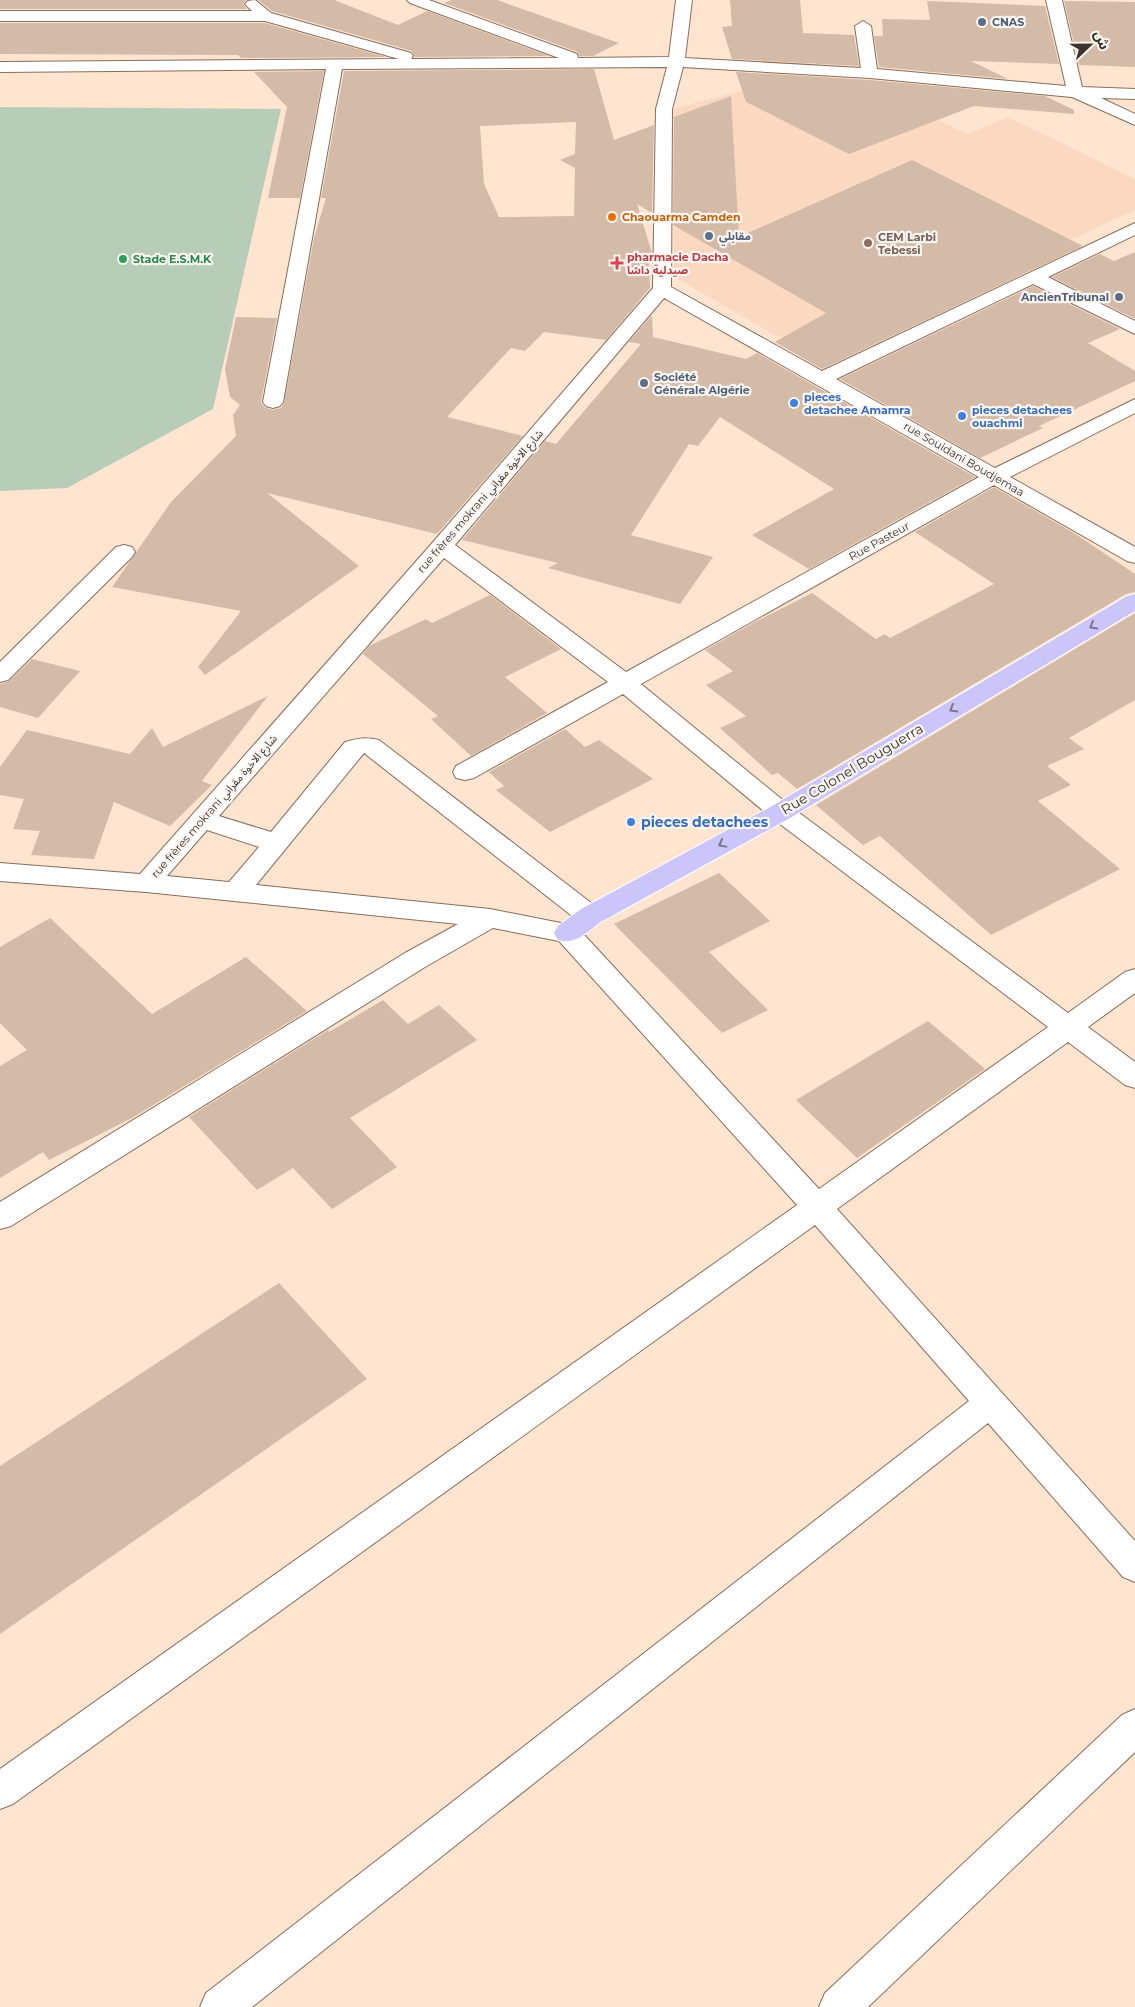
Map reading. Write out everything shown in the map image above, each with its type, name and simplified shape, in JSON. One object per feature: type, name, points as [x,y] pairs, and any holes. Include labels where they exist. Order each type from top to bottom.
[{"type":"main road","name":"Rue Colonel Bouguerra","points":[[578,925],[781,812],[1135,601]]},
{"type":"street","points":[[254,0],[253,4],[266,16]]},
{"type":"street","points":[[415,0],[586,62]]},
{"type":"street","points":[[662,289],[664,109],[676,62],[684,0]]},
{"type":"street","points":[[1054,0],[1075,92]]},
{"type":"street","points":[[0,16],[266,16],[432,64]]},
{"type":"street","points":[[863,26],[870,74]]},
{"type":"street","points":[[0,67],[676,62],[870,74],[1075,92],[1135,94]]},
{"type":"street","points":[[273,402],[335,66]]},
{"type":"street","points":[[1075,92],[1135,120]]},
{"type":"street","points":[[823,378],[1135,228]]},
{"type":"street","points":[[1033,277],[1135,328]]},
{"type":"street","name":"rue Souidani Boudjemaa","points":[[662,289],[823,378],[1135,556]]},
{"type":"street","name":"rue frères mokrani شارع الاخوة مقراني","points":[[146,883],[442,546],[662,289]]},
{"type":"street","name":"Rue Pasteur","points":[[466,772],[994,476],[1135,404]]},
{"type":"street","points":[[442,546],[625,683],[781,812],[1135,1077]]},
{"type":"street","points":[[0,675],[124,552]]},
{"type":"street","points":[[236,892],[354,748],[363,745],[370,746],[578,925],[818,1208],[1135,1566]]},
{"type":"street","points":[[202,818],[276,843]]},
{"type":"street","points":[[0,872],[146,883],[490,918],[578,925]]},
{"type":"street","points":[[0,1217],[415,960],[490,918]]},
{"type":"street","points":[[0,1791],[1135,980]]},
{"type":"street","points":[[220,2007],[990,1403]]},
{"type":"street","points":[[839,2007],[1135,1727]]},
{"type":"shaded area","name":"CEM Larbi Tebessi","points":[[764,85],[885,95],[967,134],[1008,117],[1135,179],[1135,210],[815,358],[674,277],[672,109]]},
{"type":"green space","name":"Stade E.S.M.K","points":[[0,107],[281,109],[213,409],[67,488],[0,491]]},
{"type":"building","points":[[0,0],[246,0],[243,4],[247,9],[0,9]]},
{"type":"building","points":[[258,0],[334,0],[398,25],[427,11],[549,56],[415,57],[412,51],[272,11]]},
{"type":"building","points":[[452,0],[497,0],[619,43],[593,56],[579,56],[578,52],[444,3]]},
{"type":"building","points":[[730,0],[800,0],[803,33],[854,35],[859,66],[732,59],[722,27],[732,26]]},
{"type":"building","points":[[927,1],[1045,6],[1059,64],[971,61],[1008,79],[879,67],[874,36],[883,36],[882,19],[930,20]]},
{"type":"building","points":[[1064,1],[1135,2],[1135,67],[1079,65]]},
{"type":"building","points":[[0,23],[265,23],[386,57],[241,58],[238,55],[0,54]]},
{"type":"building","points":[[594,69],[614,140],[654,125],[652,213],[637,204],[652,253],[652,261],[649,261],[650,288],[606,340],[544,332],[525,351],[511,348],[447,417],[523,436],[437,534],[267,493],[359,566],[205,675],[198,667],[241,611],[112,587],[171,502],[236,436],[233,415],[240,405],[230,397],[225,369],[236,317],[277,318],[261,402],[264,407],[272,410],[281,408],[284,403],[314,238],[326,198],[321,198],[344,71]],"holes":[[[576,122],[575,154],[560,160],[575,168],[574,216],[499,217],[484,184],[480,126]]]},
{"type":"building","points":[[324,71],[300,198],[268,198],[287,107],[254,72]]},
{"type":"building","points":[[736,72],[870,80],[1045,96],[1074,110],[1074,114],[974,106],[849,154],[746,102]]},
{"type":"building","points":[[731,96],[739,237],[912,160],[1083,246],[822,369],[775,342],[826,313],[673,225],[674,117]]},
{"type":"building","name":"AncienTribunal","points":[[1135,252],[1135,319],[1052,277],[1100,254],[1114,261]]},
{"type":"building","points":[[1033,286],[1120,329],[1088,343],[1135,371],[1135,381],[1039,426],[1043,428],[980,458],[840,379]]},
{"type":"building","points":[[652,315],[653,337],[746,359],[757,353],[975,477],[809,569],[752,535],[834,489],[720,417],[698,446],[689,444],[631,535],[713,557],[680,604],[548,568],[558,563],[462,540],[545,441],[556,444],[641,344],[629,342]]},
{"type":"building","points":[[994,487],[1074,533],[1135,574],[1135,592],[1126,594],[797,789],[778,773],[772,775],[720,728],[746,716],[706,685],[733,671],[705,650],[753,623],[812,593],[876,639],[885,634],[890,638],[994,584],[915,532]]},
{"type":"building","points":[[490,595],[561,649],[505,677],[547,713],[471,756],[431,719],[438,716],[363,654],[369,646],[426,619],[432,623]]},
{"type":"building","points":[[1135,613],[1135,700],[1069,738],[1084,749],[1047,766],[1071,785],[1038,801],[1120,869],[991,935],[880,836],[863,845],[816,805]]},
{"type":"building","points":[[32,659],[80,671],[38,718],[0,707],[0,684],[9,681]]},
{"type":"building","points":[[268,696],[202,781],[212,785],[170,826],[114,802],[94,859],[31,855],[40,831],[13,829],[24,799],[0,795],[0,767],[27,730],[130,754],[152,728],[163,747]]},
{"type":"building","points":[[565,729],[585,747],[599,740],[653,779],[550,832],[496,790],[504,786],[489,772]]},
{"type":"building","points":[[719,873],[770,921],[709,952],[768,1010],[722,1033],[614,924]]},
{"type":"building","points":[[50,918],[152,1014],[246,957],[307,1011],[132,1118],[49,1160],[43,1152],[0,1178],[0,1066],[27,1050],[0,1023],[0,947]]},
{"type":"building","points":[[383,1000],[408,1024],[439,1005],[477,1040],[350,1118],[397,1167],[332,1209],[293,1168],[257,1190],[189,1117],[328,1030],[329,1032]]},
{"type":"building","points":[[928,1021],[985,1069],[857,1158],[796,1100]]},
{"type":"building","points":[[279,1283],[367,1379],[0,1634],[0,1466]]},
{"type":"place","name":"CNAS","points":[[982,22]]},
{"type":"place","name":"Chaouarma Camden","points":[[612,217]]},
{"type":"place","name":"مقابلي","points":[[709,236]]},
{"type":"place","name":"CEM Larbi Tebessi","points":[[868,243]]},
{"type":"place","name":"Stade E.S.M.K","points":[[123,259]]},
{"type":"place","name":"pharmacie Dacha صيدلية داشا","points":[[617,263]]},
{"type":"place","name":"AncienTribunal","points":[[1119,297]]},
{"type":"place","name":"Société Générale Algérie","points":[[644,383]]},
{"type":"place","name":"pieces detachee Amamra","points":[[794,403]]},
{"type":"place","name":"pieces detachees ouachmi","points":[[962,416]]},
{"type":"place","name":"pieces detachees","points":[[631,822]]}]
